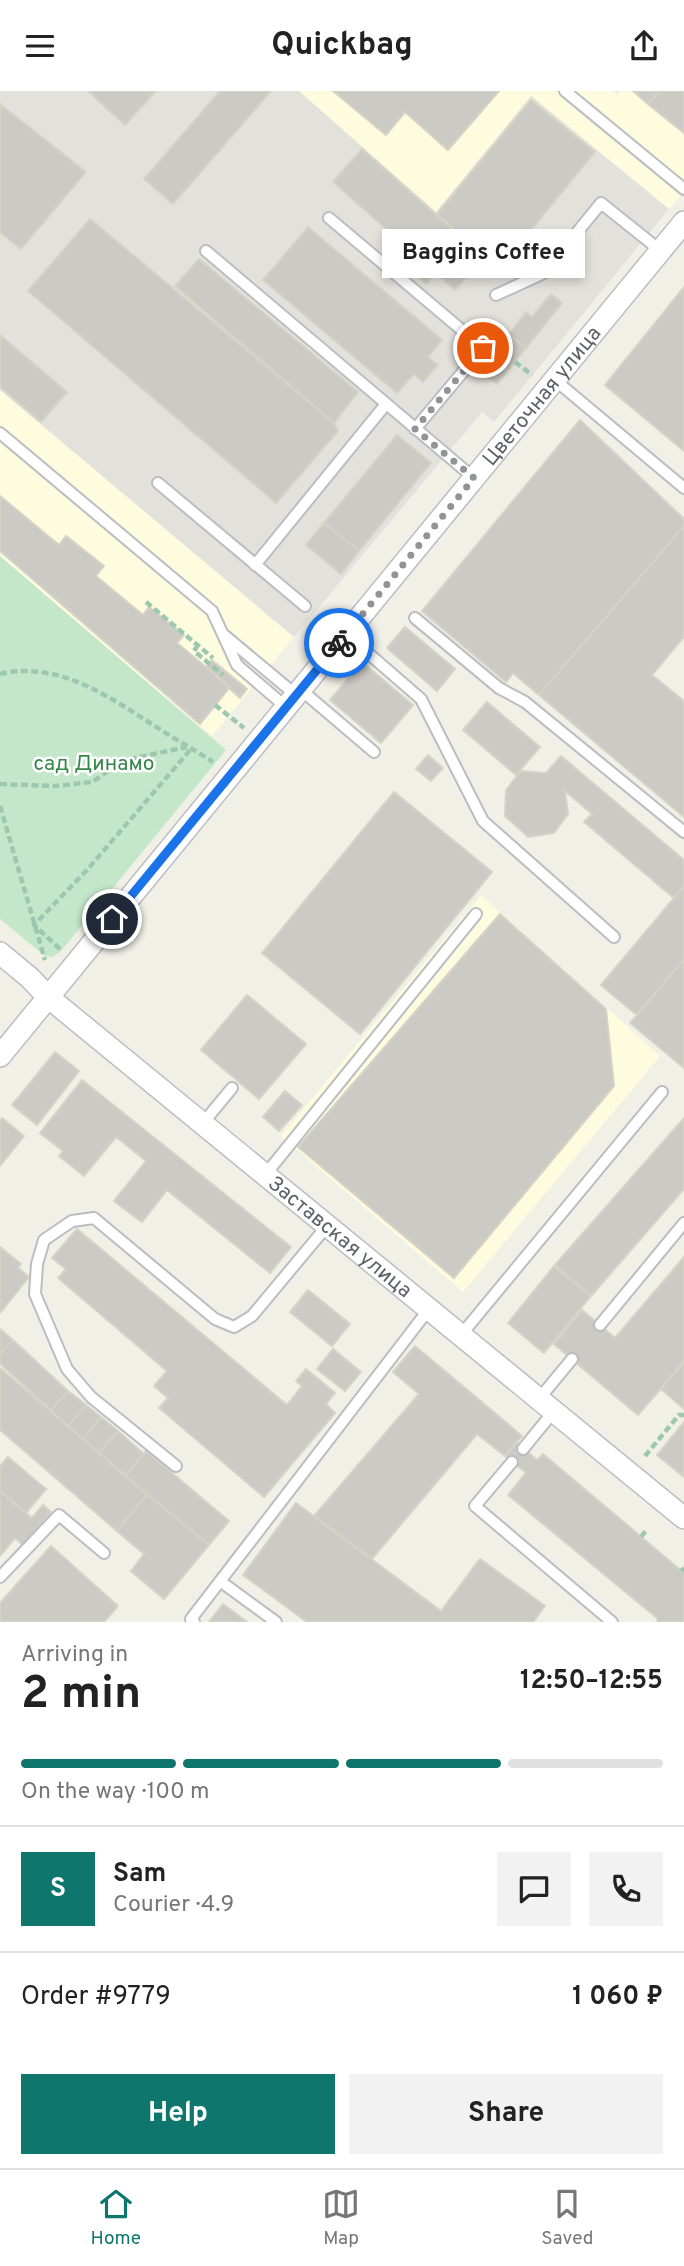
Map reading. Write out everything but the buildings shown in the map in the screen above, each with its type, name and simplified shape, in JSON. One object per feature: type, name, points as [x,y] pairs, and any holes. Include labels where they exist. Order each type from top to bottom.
[{"type":"street","name":"Цветочная улица","points":[[0,1056],[474,478],[545,379],[684,222]]},
{"type":"street","name":"Заставская улица","points":[[0,953],[48,997],[684,1518]]},
{"type":"lane","points":[[565,91],[684,189]]},
{"type":"lane","points":[[496,295],[544,273],[601,203],[661,251]]},
{"type":"lane","points":[[329,218],[483,348],[415,429]]},
{"type":"lane","points":[[206,251],[474,478]]},
{"type":"lane","points":[[545,379],[684,488]]},
{"type":"lane","points":[[255,565],[386,404]]},
{"type":"lane","points":[[0,433],[212,611],[222,633],[294,697],[374,752]]},
{"type":"lane","points":[[158,483],[304,606]]},
{"type":"lane","points":[[415,618],[499,688],[526,702],[684,832]]},
{"type":"lane","points":[[346,634],[421,699],[483,821],[614,937]]},
{"type":"lane","points":[[265,1175],[476,914]]},
{"type":"lane","points":[[203,1123],[232,1088]]},
{"type":"lane","points":[[461,1335],[662,1091]]},
{"type":"lane","points":[[176,1466],[91,1397],[66,1369],[35,1294],[37,1264],[44,1240],[72,1221],[94,1218],[215,1319],[234,1327],[252,1316],[327,1226]]},
{"type":"lane","points":[[600,1325],[684,1223]]},
{"type":"lane","points":[[194,1622],[191,1619],[429,1309]]},
{"type":"lane","points":[[523,1448],[572,1359]]},
{"type":"lane","points":[[512,1462],[475,1506],[612,1622]]},
{"type":"lane","points":[[0,1577],[59,1515],[104,1553]]},
{"type":"lane","points":[[220,1581],[276,1622]]},
{"type":"path","points":[[515,362],[545,379]]},
{"type":"path","points":[[146,602],[218,661]]},
{"type":"path","points":[[198,645],[194,651],[209,664]]},
{"type":"path","points":[[0,674],[30,670],[86,684],[217,765]]},
{"type":"path","points":[[215,705],[244,729]]},
{"type":"path","points":[[0,784],[55,786],[92,782],[125,760],[189,748]]},
{"type":"path","points":[[34,925],[86,870],[189,748]]},
{"type":"path","points":[[0,806],[45,960]]},
{"type":"path","points":[[34,925],[64,952]]},
{"type":"path","points":[[645,1456],[679,1415],[684,1415]]},
{"type":"path","points":[[641,1537],[647,1529]]},
{"type":"shaded area","points":[[0,91],[299,91],[436,212],[531,96],[669,209],[494,422],[482,412],[294,637],[0,390]]},
{"type":"shaded area","points":[[299,91],[612,91],[617,95],[621,91],[631,91],[684,134],[684,191],[669,209],[531,97],[436,212]]},
{"type":"shaded area","points":[[0,390],[294,637],[212,736],[0,559]]},
{"type":"shaded area","points":[[481,895],[660,1056],[463,1292],[281,1136]]},
{"type":"green space","name":"сад Динамо","points":[[0,556],[226,750],[61,951],[53,957],[45,956],[0,919]]},
{"type":"way so far","points":[[339,643],[474,478],[415,429],[483,348]]},
{"type":"place","name":"Baggins Coffee","points":[[483,348]]},
{"type":"route","points":[[112,919],[339,643]]}]
